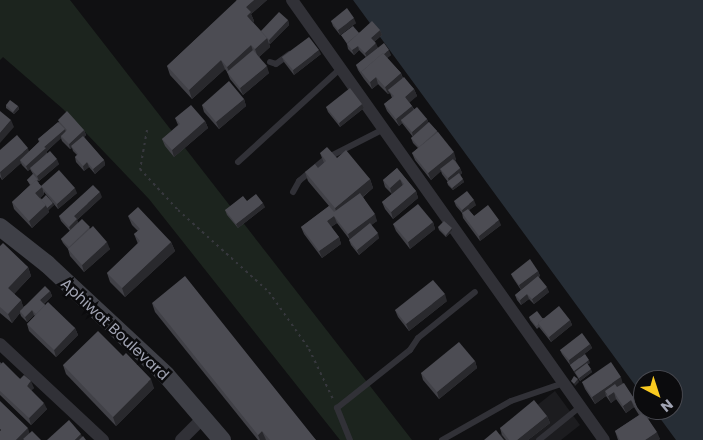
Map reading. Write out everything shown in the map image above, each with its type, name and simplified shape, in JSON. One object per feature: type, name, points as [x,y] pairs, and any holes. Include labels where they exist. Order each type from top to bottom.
[{"type":"street","points":[[292,0],[314,36],[341,68],[604,440]]},
{"type":"street","name":"Aphiwat Boulevard","points":[[0,227],[47,264],[166,375],[222,440]]},
{"type":"street","points":[[0,344],[103,440]]},
{"type":"street","points":[[181,440],[203,418]]},
{"type":"lane","points":[[270,62],[276,64],[297,49]]},
{"type":"lane","points":[[238,162],[341,68]]},
{"type":"lane","points":[[293,192],[299,181],[325,159],[384,129]]},
{"type":"lane","points":[[350,440],[337,408],[410,350],[418,338],[475,292]]},
{"type":"lane","points":[[442,440],[511,401],[564,383]]},
{"type":"lane","points":[[539,440],[580,406]]},
{"type":"path","points":[[146,130],[140,168],[178,210],[269,292],[309,349],[337,408]]},
{"type":"shaded area","points":[[0,0],[70,0],[412,440],[340,440],[149,199],[63,109],[3,57],[0,60]]},
{"type":"shaded area","points":[[353,0],[703,0],[703,440],[676,440],[661,420],[683,420],[683,370],[633,370],[633,382]]},
{"type":"shaded area","points":[[555,391],[580,425],[561,440],[493,440]]},
{"type":"building","points":[[237,0],[254,0],[246,7],[251,12],[247,16],[267,38],[255,49],[251,45],[227,67],[221,60],[189,90],[167,66]]},
{"type":"building","points":[[347,8],[354,18],[338,30],[331,21]]},
{"type":"building","points":[[279,12],[288,20],[269,40],[261,31]]},
{"type":"building","points":[[372,21],[380,30],[371,38],[376,43],[365,53],[358,46],[352,50],[347,44]]},
{"type":"building","points":[[353,26],[359,33],[347,43],[341,35]]},
{"type":"building","points":[[309,37],[319,50],[293,70],[282,57]]},
{"type":"building","points":[[384,43],[389,50],[361,72],[356,65]]},
{"type":"building","points":[[253,50],[267,66],[240,88],[227,72]]},
{"type":"building","points":[[383,53],[401,73],[385,87],[376,77],[370,82],[361,72]]},
{"type":"building","points":[[404,77],[414,89],[405,97],[412,106],[396,119],[384,104],[394,96],[388,90]]},
{"type":"building","points":[[229,81],[244,99],[216,122],[202,105]]},
{"type":"building","points":[[350,88],[362,104],[339,123],[326,107]]},
{"type":"building","points":[[10,100],[18,106],[13,112],[6,105]]},
{"type":"building","points":[[191,105],[205,121],[172,150],[162,139],[180,124],[175,118]]},
{"type":"building","points":[[417,107],[427,119],[412,132],[401,120]]},
{"type":"building","points":[[0,111],[11,120],[0,133]]},
{"type":"building","points":[[67,111],[84,130],[69,144],[61,136],[67,130],[58,120]]},
{"type":"building","points":[[58,122],[65,129],[26,166],[20,160],[40,141],[38,139]]},
{"type":"building","points":[[429,122],[437,131],[419,147],[411,138]]},
{"type":"building","points":[[438,132],[454,152],[428,173],[412,153]]},
{"type":"building","points":[[17,135],[28,148],[0,172],[0,150]]},
{"type":"building","points":[[83,136],[104,160],[93,169],[87,162],[83,166],[75,157],[78,154],[71,146]]},
{"type":"building","points":[[327,147],[337,158],[346,150],[370,179],[335,208],[305,172],[315,164],[318,168],[326,161],[320,153]]},
{"type":"building","points":[[50,151],[57,159],[37,176],[30,168]]},
{"type":"building","points":[[453,159],[460,168],[448,178],[440,169]]},
{"type":"building","points":[[397,168],[416,191],[391,212],[382,202],[404,184],[400,179],[390,188],[383,180]]},
{"type":"building","points":[[59,170],[75,188],[57,204],[41,186]]},
{"type":"building","points":[[459,173],[463,179],[452,188],[447,182]]},
{"type":"building","points":[[33,174],[38,180],[31,185],[27,180]]},
{"type":"building","points":[[36,180],[42,187],[35,193],[46,205],[29,221],[12,202]]},
{"type":"building","points":[[93,185],[100,192],[74,216],[77,219],[69,227],[59,216]]},
{"type":"building","points":[[467,191],[474,200],[462,210],[454,201]]},
{"type":"building","points":[[360,193],[375,214],[348,234],[334,216],[327,221],[339,237],[319,251],[301,227],[329,206],[334,212]]},
{"type":"building","points":[[256,194],[263,203],[236,224],[225,210],[243,196],[247,201]]},
{"type":"building","points":[[46,195],[53,203],[47,208],[41,200]]},
{"type":"building","points":[[418,204],[433,222],[408,242],[393,224]]},
{"type":"building","points":[[488,205],[499,220],[479,236],[462,213],[468,209],[474,216]]},
{"type":"building","points":[[138,207],[171,242],[122,288],[107,273],[140,241],[134,234],[140,229],[128,216]]},
{"type":"building","points":[[82,219],[90,227],[69,247],[61,239]]},
{"type":"building","points":[[444,221],[452,228],[446,235],[438,227]]},
{"type":"building","points":[[370,223],[378,233],[357,250],[349,240]]},
{"type":"building","points":[[93,226],[107,242],[82,265],[68,249]]},
{"type":"building","points":[[3,243],[28,267],[8,288],[21,300],[8,314],[0,307],[0,246]]},
{"type":"building","points":[[530,259],[538,271],[519,285],[511,274]]},
{"type":"building","points":[[185,276],[316,440],[270,440],[262,431],[258,435],[152,303]]},
{"type":"building","points":[[538,276],[547,287],[532,299],[527,294],[520,300],[515,295]]},
{"type":"building","points":[[433,280],[445,294],[406,324],[395,310]]},
{"type":"building","points":[[45,286],[50,291],[40,300],[45,305],[36,314],[32,310],[25,317],[20,311]]},
{"type":"building","points":[[48,302],[75,328],[54,350],[27,324]]},
{"type":"building","points":[[559,306],[570,320],[549,337],[538,323]]},
{"type":"building","points":[[537,311],[543,319],[536,326],[529,317]]},
{"type":"building","points":[[98,331],[123,356],[126,353],[151,379],[113,417],[63,365]]},
{"type":"building","points":[[582,333],[590,344],[569,360],[560,350]]},
{"type":"building","points":[[459,342],[475,361],[437,392],[421,373]]},
{"type":"building","points":[[585,354],[589,360],[574,371],[570,365]]},
{"type":"building","points":[[3,362],[20,379],[24,375],[31,381],[27,386],[44,403],[29,418],[0,391],[0,365]]},
{"type":"building","points":[[611,362],[621,377],[592,397],[582,382]]},
{"type":"building","points":[[587,363],[591,369],[579,378],[575,372]]},
{"type":"building","points":[[574,376],[578,379],[574,384],[571,381]]},
{"type":"building","points":[[624,383],[633,397],[633,403],[631,400],[623,406],[614,392],[608,396],[605,391],[615,384],[617,387]]},
{"type":"building","points":[[534,400],[547,416],[517,440],[509,440],[500,428]]},
{"type":"building","points":[[0,401],[28,428],[16,440],[0,440]]},
{"type":"building","points":[[633,419],[649,420],[657,432],[645,440],[620,440],[615,431]]},
{"type":"building","points":[[69,420],[81,434],[75,440],[47,440]]},
{"type":"building","points":[[496,430],[504,440],[484,440]]},
{"type":"building","points":[[32,431],[41,440],[23,439]]}]
